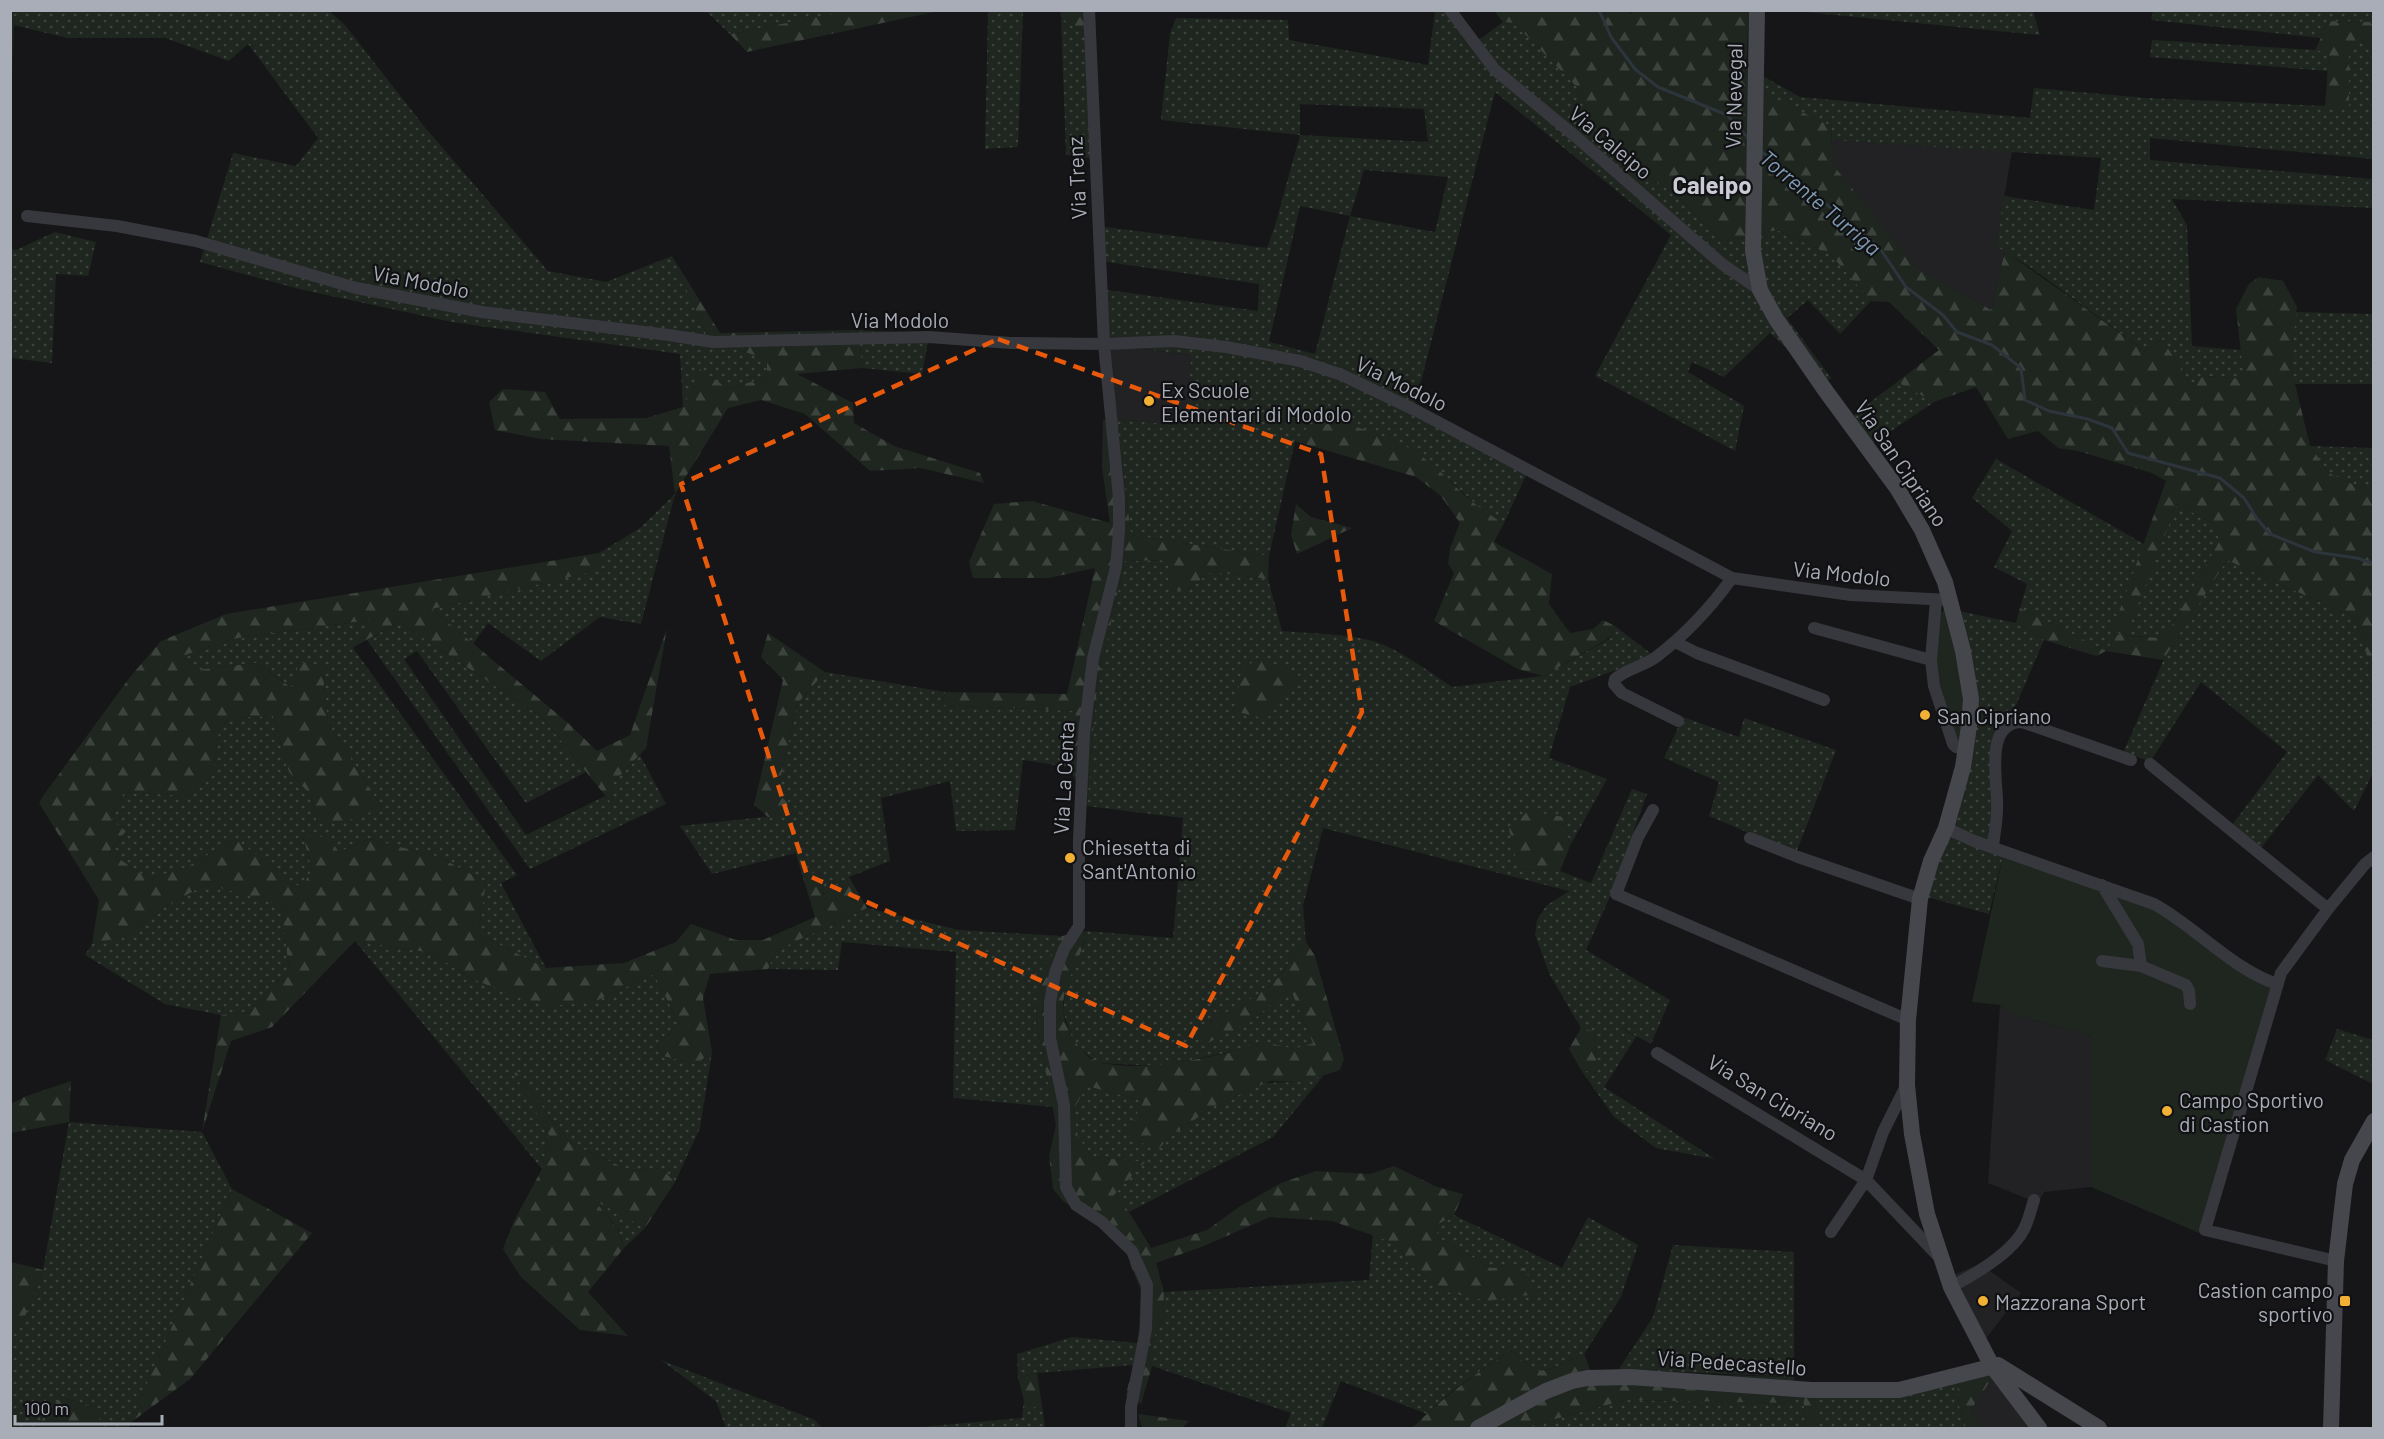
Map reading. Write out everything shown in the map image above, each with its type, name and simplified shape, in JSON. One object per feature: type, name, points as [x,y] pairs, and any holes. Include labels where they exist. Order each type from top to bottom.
[{"type":"main road","name":"Via Nevegal","points":[[1757,10],[1753,251],[1760,290]]},
{"type":"main road","name":"Via San Cipriano","points":[[1760,290],[1789,339],[1914,516],[1938,564],[1943,600],[1969,684],[1971,713],[1966,749],[1946,828],[1931,861],[1920,899],[1908,1020],[1907,1085],[1918,1172],[1927,1214],[1951,1287],[1992,1366],[2039,1428]]},
{"type":"main road","points":[[2331,1428],[2336,1261],[2348,1168],[2373,1121]]},
{"type":"main road","points":[[1992,1366],[1998,1365],[2006,1369],[2099,1428]]},
{"type":"main road","name":"Via Pedecastello","points":[[1478,1428],[1546,1391],[1572,1381],[1588,1378],[1630,1377],[1811,1390],[1899,1390],[1992,1366]]},
{"type":"street","name":"Via Trenz","points":[[1089,10],[1104,344]]},
{"type":"street","name":"Via Caleipo","points":[[1450,10],[1495,70],[1575,136],[1722,264],[1760,290]]},
{"type":"street","name":"Via Modolo","points":[[27,216],[117,226],[196,241],[356,288],[482,312],[693,340],[713,342],[928,337],[1011,343],[1104,344],[1174,341],[1226,347],[1300,362],[1342,375],[1478,442],[1732,578],[1803,589],[1943,600]]},
{"type":"street","name":"Via La Centa","points":[[1104,344],[1119,498],[1119,531],[1116,567],[1093,658],[1084,734],[1079,839],[1079,926],[1064,949],[1055,973],[1050,1003],[1050,1038],[1064,1105],[1066,1187],[1076,1205],[1102,1222],[1132,1251],[1147,1285],[1146,1329],[1131,1407],[1131,1428]]},
{"type":"street","points":[[1678,721],[1622,693],[1614,682],[1616,677],[1650,661],[1675,642],[1718,597],[1732,578]]},
{"type":"street","name":"Via San Cipriano","points":[[1943,600],[1931,660],[1934,686],[1953,744],[1966,749]]},
{"type":"street","points":[[1814,628],[1931,660]]},
{"type":"street","points":[[1675,642],[1697,653],[1824,700]]},
{"type":"street","points":[[1993,847],[1997,809],[1994,770],[2002,731],[2008,724],[2022,722],[2131,760]]},
{"type":"street","points":[[2150,764],[2328,909]]},
{"type":"street","points":[[1653,810],[1638,837],[1616,894],[1908,1020]]},
{"type":"street","points":[[1946,828],[2162,909],[2258,976],[2277,984]]},
{"type":"street","points":[[1750,838],[1920,899]]},
{"type":"street","points":[[2336,1261],[2205,1230],[2277,984],[2284,968],[2328,909],[2373,857]]},
{"type":"street","points":[[2102,885],[2138,944],[2141,966]]},
{"type":"street","points":[[2102,961],[2141,966],[2186,985],[2190,1004]]},
{"type":"street","name":"Via San Cipriano","points":[[1657,1053],[1866,1179],[1942,1260]]},
{"type":"street","name":"Via San Cipriano","points":[[1831,1232],[1866,1179],[1883,1132],[1907,1085]]},
{"type":"street","points":[[1951,1287],[1969,1277],[2011,1246],[2025,1229],[2034,1200]]},
{"type":"highlighted area","points":[[998,339],[1321,454],[1362,712],[1186,1046],[807,875],[681,484]]},
{"type":"shaded area","points":[[1832,140],[2012,151],[1996,245],[2005,251],[1991,310],[1916,267],[1832,165]]},
{"type":"shaded area","points":[[1104,344],[1191,355],[1188,426],[1117,419]]},
{"type":"shaded area","points":[[2000,1005],[2020,1016],[2091,1036],[2091,1187],[2044,1192],[2040,1200],[2030,1197],[2028,1199],[1988,1183]]},
{"type":"shaded area","points":[[1980,1264],[2021,1293],[1984,1341],[1944,1279]]},
{"type":"shaded area","points":[[1998,1369],[2035,1428],[1983,1428],[1971,1410]]},
{"type":"green space","points":[[854,10],[939,11],[747,52],[730,34]]},
{"type":"green space","points":[[1629,10],[1631,14],[1633,10],[1749,11],[1745,85],[1831,126],[1833,165],[1916,267],[1991,310],[2005,251],[2145,351],[2162,339],[2191,385],[2204,376],[2244,379],[2236,309],[2249,284],[2259,277],[2283,281],[2297,307],[2290,363],[2310,446],[2329,473],[2356,486],[2373,491],[2373,675],[2355,618],[2227,560],[2163,660],[2106,651],[2116,635],[2121,635],[2112,632],[2166,481],[2152,473],[2078,451],[2058,448],[2038,431],[2008,439],[1976,387],[1934,402],[1897,382],[1939,350],[1889,302],[1871,301],[1831,255],[1777,230],[1722,242],[1675,194],[1603,147],[1577,87],[1514,23],[1503,22],[1494,11]],"holes":[[[2177,504],[2216,525],[2219,542],[2165,638],[2126,636]]]},
{"type":"green space","points":[[2153,10],[2374,11],[2373,22],[2329,21],[2321,38],[2151,20]]},
{"type":"green space","points":[[11,11],[329,11],[345,25],[423,125],[548,271],[606,282],[672,256],[709,341],[767,359],[767,378],[727,388],[683,407],[680,354],[452,322],[299,289],[200,262],[233,153],[296,166],[318,138],[248,44],[229,61],[165,38],[67,38],[14,25],[11,97]]},
{"type":"green space","points":[[706,11],[854,11],[730,34]]},
{"type":"green space","points":[[988,11],[1023,11],[1018,147],[985,149]]},
{"type":"green space","points":[[1060,11],[1089,11],[1089,35],[1061,18]]},
{"type":"green space","points":[[1435,11],[1448,11],[1472,45],[1503,22],[1514,23],[1577,87],[1603,147],[1675,194],[1722,242],[1777,230],[1831,255],[1871,301],[1840,334],[1808,300],[1787,318],[1831,378],[1821,385],[1813,373],[1770,333],[1724,377],[1692,362],[1688,372],[1744,406],[1735,451],[1595,376],[1671,235],[1495,92],[1414,409],[1529,469],[1504,523],[1486,514],[1451,481],[1295,441],[1269,556],[1131,535],[1117,419],[1188,426],[1191,355],[1104,344],[1101,289],[1258,311],[1259,284],[1100,261],[1098,226],[1267,248],[1300,135],[1161,120],[1170,33],[1176,18],[1288,20],[1289,40],[1428,65]],"holes":[[[1300,104],[1424,109],[1428,142],[1300,135]],[[1364,170],[1448,177],[1435,232],[1350,216]],[[1300,206],[1350,216],[1315,354],[1269,342]]]},
{"type":"green space","points":[[1795,11],[2033,11],[2040,35]]},
{"type":"green space","points":[[1061,18],[1089,35],[1095,159],[1066,155]]},
{"type":"green space","points":[[2329,21],[2373,22],[2373,40],[2356,41],[2349,53],[2349,107],[2325,107],[2329,53],[2315,50]]},
{"type":"green space","points":[[2152,40],[2329,52],[2328,71],[2150,57]]},
{"type":"green space","points":[[2373,40],[2373,159],[2150,138],[2150,160],[2373,179],[2373,208],[2172,199],[2187,225],[2192,346],[2241,350],[2245,379],[2204,376],[2191,385],[2162,339],[2145,351],[2030,267],[1996,246],[2004,196],[2094,210],[2101,158],[1832,140],[1831,126],[1744,85],[1747,67],[1800,97],[2030,118],[2034,88],[2147,98],[2349,107],[2349,53],[2356,41]]},
{"type":"green space","points":[[55,232],[96,242],[88,276],[56,274],[52,363],[11,358],[11,249],[16,250]]},
{"type":"green space","points":[[672,256],[720,333],[859,330],[862,368],[797,374],[853,403],[854,423],[894,446],[980,473],[984,483],[921,468],[870,471],[805,414],[761,400],[728,408],[675,494],[669,446],[541,439],[495,430],[489,402],[503,389],[545,392],[560,419],[646,418],[683,407],[700,369],[727,388],[767,378],[767,359],[709,341]]},
{"type":"green space","points":[[2296,312],[2373,314],[2373,384],[2295,384],[2290,363]]},
{"type":"green space","points":[[859,330],[926,333],[929,337],[922,374],[862,368]]},
{"type":"green space","points":[[1897,382],[1934,402],[1866,448],[1847,420]]},
{"type":"green space","points":[[1117,419],[1131,535],[1269,556],[1268,579],[1211,572],[1185,591],[1168,590],[1168,560],[1125,561],[1097,685],[1087,806],[1069,767],[1076,711],[942,705],[945,692],[1067,694],[1095,568],[1049,578],[973,578],[969,562],[994,504],[1032,501],[1110,523],[1102,467],[1103,420]]},
{"type":"green space","points":[[1339,421],[1397,442],[1425,459],[1480,508],[1504,523],[1494,542],[1552,574],[1549,604],[1570,633],[1593,629],[1603,620],[1615,626],[1611,637],[1543,676],[1518,669],[1434,621],[1454,573],[1448,564],[1450,548],[1460,523],[1441,496],[1416,477],[1295,441],[1304,430]]},
{"type":"green space","points":[[2310,446],[2373,448],[2373,491],[2356,486],[2329,473]]},
{"type":"green space","points":[[1996,459],[2144,544],[2113,632],[2125,635],[2177,504],[2216,525],[2219,542],[2165,638],[2116,635],[2106,651],[2020,608],[2027,584],[1994,567],[2012,531],[1972,498]]},
{"type":"green space","points":[[675,494],[641,624],[600,617],[541,661],[488,623],[473,644],[432,609],[599,570],[599,553],[640,528]]},
{"type":"green space","points":[[1296,504],[1311,517],[1352,528],[1297,554],[1291,535]]},
{"type":"green space","points":[[599,553],[600,570],[432,609],[568,723],[597,751],[630,735],[667,628],[646,748],[611,785],[612,804],[542,717],[399,622],[352,648],[369,620],[238,638],[182,656],[197,670],[256,663],[292,688],[299,662],[322,665],[328,723],[382,808],[341,823],[317,821],[310,794],[289,772],[273,716],[229,718],[219,730],[212,776],[189,796],[124,792],[111,820],[126,831],[109,852],[149,879],[187,867],[235,839],[301,888],[312,870],[303,836],[328,837],[339,852],[369,839],[439,857],[486,882],[478,934],[546,968],[624,963],[676,942],[691,924],[736,940],[763,940],[815,917],[802,874],[819,872],[824,895],[849,877],[867,908],[777,950],[768,969],[710,974],[703,998],[712,1052],[696,1064],[663,1056],[657,1047],[679,1023],[654,974],[598,1000],[546,1007],[472,979],[432,953],[355,941],[272,1027],[231,1041],[202,1132],[221,1015],[250,1012],[289,969],[281,905],[206,884],[165,907],[127,936],[92,944],[99,900],[39,803],[43,796],[130,677],[161,641],[226,614]]},
{"type":"green space","points":[[1168,560],[1168,590],[1185,591],[1211,572],[1268,579],[1282,631],[1347,636],[1373,641],[1402,654],[1452,687],[1543,676],[1611,638],[1615,626],[1654,656],[1570,687],[1549,758],[1607,779],[1570,846],[1564,817],[1518,868],[1560,871],[1591,883],[1632,789],[1647,794],[1612,892],[1586,950],[1670,1000],[1651,1044],[1621,1028],[1636,1037],[1604,1087],[1715,1159],[1656,1148],[1614,1117],[1581,1070],[1597,1073],[1594,1031],[1581,1028],[1550,975],[1535,935],[1537,920],[1546,906],[1569,891],[1323,828],[1303,906],[1306,942],[1293,947],[1282,973],[1261,993],[1209,1022],[1249,1023],[1290,988],[1313,1043],[1298,1050],[1259,1043],[1230,1052],[1160,1066],[1098,1063],[1074,1044],[1063,1011],[1066,984],[1084,943],[1085,931],[1173,938],[1183,818],[1087,806],[1097,685],[1125,561]]},
{"type":"green space","points":[[2227,560],[2355,618],[2373,675],[2374,771],[2354,811],[2318,775],[2257,853],[2229,829],[2287,752],[2201,682],[2150,762],[2124,751],[2167,652]]},
{"type":"green space","points":[[1945,608],[2016,623],[2044,640],[1997,749],[1992,846],[2003,856],[1989,914],[1916,894],[1956,772],[1960,743],[1938,616]]},
{"type":"green space","points":[[2020,608],[2106,651],[2096,656],[2044,640],[2016,623]]},
{"type":"green space","points":[[1943,615],[1955,646],[1960,675],[1963,710],[1960,743],[1956,743],[1936,670],[1938,616]]},
{"type":"green space","points":[[370,620],[353,648],[517,875],[501,883],[546,968],[478,934],[486,882],[439,857],[369,839],[339,852],[303,837],[312,870],[301,889],[235,839],[187,867],[149,879],[109,852],[126,831],[111,820],[124,792],[189,796],[212,776],[219,730],[229,718],[273,716],[289,772],[310,794],[317,821],[382,808],[328,723],[322,665],[293,688],[256,663],[197,670],[182,656],[238,638]]},
{"type":"green space","points":[[399,622],[542,717],[586,772],[526,803],[417,651],[404,659],[526,835],[605,796],[612,803],[611,785],[640,755],[666,804],[530,869],[367,640]]},
{"type":"green space","points":[[768,633],[825,672],[797,704],[777,794],[802,813],[768,817],[754,805],[783,680],[761,657]]},
{"type":"green space","points":[[1258,658],[1300,676],[1267,719],[1234,711],[1242,670]]},
{"type":"green space","points":[[825,672],[945,692],[942,705],[1077,711],[1069,767],[1023,760],[1015,830],[956,831],[950,781],[881,798],[890,861],[849,877],[824,895],[819,873],[802,874],[796,853],[712,874],[680,826],[801,813],[777,794],[797,704]]},
{"type":"green space","points":[[1683,717],[1739,737],[1744,718],[1836,750],[1796,853],[1709,816],[1719,782],[1664,758]]},
{"type":"green space","points":[[1528,811],[1564,817],[1570,846],[1560,871],[1518,868],[1509,829]]},
{"type":"green space","name":"Campo Sportivo di Castion","points":[[2003,856],[2155,903],[2272,989],[2204,1235],[2091,1187],[2091,1036],[2019,1016],[2000,1005],[1972,1002]]},
{"type":"green space","points":[[206,884],[281,904],[289,969],[250,1012],[221,1015],[165,1004],[85,955],[92,944],[127,936],[165,907]]},
{"type":"green space","points":[[867,908],[959,930],[1062,936],[1042,971],[1036,1021],[1053,1107],[953,1098],[956,952],[842,942],[838,970],[768,969],[777,950]]},
{"type":"green space","points":[[1085,931],[1081,951],[1066,989],[1063,1010],[1070,1034],[1087,1056],[1094,1060],[1116,1065],[1148,1065],[1213,1056],[1259,1043],[1297,1048],[1313,1043],[1290,988],[1249,1023],[1209,1042],[1192,1039],[1209,1023],[1272,984],[1289,962],[1293,947],[1306,942],[1315,956],[1344,1059],[1340,1070],[1303,1082],[1270,1081],[1216,1105],[1175,1133],[1157,1150],[1125,1135],[1144,1101],[1087,1086],[1073,1110],[1078,1137],[1093,1157],[1145,1162],[1114,1195],[1129,1212],[1151,1248],[1207,1230],[1239,1207],[1281,1183],[1316,1171],[1370,1174],[1394,1166],[1437,1187],[1463,1194],[1454,1215],[1435,1226],[1439,1238],[1491,1268],[1525,1268],[1535,1294],[1488,1301],[1447,1292],[1409,1265],[1397,1244],[1332,1221],[1270,1217],[1204,1246],[1156,1263],[1164,1292],[1163,1318],[1152,1341],[1152,1366],[1141,1404],[1126,1395],[1138,1343],[1141,1291],[1130,1263],[1126,1238],[1064,1202],[1053,1189],[1049,1156],[1056,1125],[1036,1021],[1041,971],[1062,936]]},
{"type":"green space","points":[[355,941],[432,953],[472,979],[598,1000],[654,974],[679,1023],[657,1047],[663,1056],[696,1064],[712,1052],[700,1128],[675,1182],[661,1168],[631,1171],[570,1143],[510,1065],[549,1135],[542,1169]]},
{"type":"green space","points":[[1581,1028],[1594,1031],[1597,1073],[1581,1070],[1569,1049]]},
{"type":"green space","points":[[2337,1029],[2373,1040],[2373,1084],[2325,1060]]},
{"type":"green space","points":[[506,1059],[570,1143],[631,1171],[661,1168],[675,1182],[645,1228],[594,1200],[618,1230],[624,1248],[588,1292],[628,1336],[580,1330],[521,1277],[503,1249],[514,1221],[542,1169],[549,1135]]},
{"type":"green space","points":[[1324,1075],[1273,1137],[1129,1212],[1114,1195],[1144,1162],[1093,1157],[1077,1137],[1073,1110],[1087,1086],[1144,1101],[1157,1150],[1175,1133],[1216,1105],[1265,1083],[1297,1082]]},
{"type":"green space","points":[[71,1081],[69,1122],[11,1133],[11,1104],[24,1097]]},
{"type":"green space","points":[[69,1122],[202,1132],[232,1189],[128,1428],[96,1428],[102,1410],[62,1397],[35,1428],[11,1428],[11,1338],[24,1319],[43,1270]]},
{"type":"green space","points":[[232,1189],[312,1233],[190,1379],[130,1423]]},
{"type":"green space","points":[[592,1198],[645,1228],[624,1248],[618,1229]]},
{"type":"green space","points":[[1454,1215],[1562,1268],[1588,1217],[1638,1245],[1621,1297],[1584,1354],[1548,1370],[1535,1371],[1511,1351],[1467,1380],[1427,1414],[1341,1381],[1322,1428],[1285,1428],[1291,1413],[1152,1366],[1152,1341],[1163,1318],[1164,1292],[1369,1280],[1373,1235],[1397,1244],[1409,1265],[1447,1292],[1525,1268],[1491,1268],[1439,1238],[1435,1226]]},
{"type":"green space","points":[[1673,1245],[1794,1252],[1794,1377],[1619,1369],[1653,1317]]},
{"type":"green space","points":[[11,1262],[43,1270],[24,1319],[11,1338]]},
{"type":"green space","points":[[1072,1337],[1138,1343],[1133,1365],[1037,1373],[1018,1378],[1017,1354]]},
{"type":"green space","points":[[1511,1351],[1535,1371],[1548,1370],[1584,1354],[1591,1372],[1794,1377],[1794,1395],[1789,1403],[1625,1400],[1522,1428],[1412,1428],[1459,1387]]},
{"type":"green space","points":[[661,1360],[815,1420],[822,1428],[726,1428],[716,1401]]},
{"type":"green space","points":[[1998,1369],[1971,1410],[1983,1428],[1966,1428],[1959,1405],[1957,1380]]},
{"type":"green space","points":[[1037,1373],[1043,1412],[1024,1400],[1018,1378]]},
{"type":"green space","points":[[1957,1380],[1959,1405],[1966,1428],[1818,1428],[1818,1395]]},
{"type":"green space","points":[[1794,1395],[1803,1395],[1806,1428],[1522,1428],[1625,1400],[1789,1403]]},
{"type":"green space","points":[[1803,1395],[1818,1395],[1818,1428],[1806,1428]]},
{"type":"green space","points":[[61,1397],[103,1410],[96,1428],[35,1428]]},
{"type":"green space","points":[[1024,1400],[1043,1412],[1045,1428],[909,1428],[1022,1418]]},
{"type":"green space","points":[[1138,1414],[1189,1421],[1182,1428],[1142,1428]]},
{"type":"waterway","name":"Torrente Turriga","points":[[1599,10],[1611,37],[1635,69],[1658,87],[1727,115],[1749,139]]},
{"type":"waterway","name":"Torrente Turriga","points":[[1762,152],[1879,247],[1906,287],[1943,315],[1957,332],[1992,345],[2021,368],[2025,400],[2049,411],[2088,419],[2112,428],[2128,453],[2220,478],[2244,498],[2270,534],[2315,552],[2357,558],[2374,564]]},
{"type":"place","name":"Ex Scuole Elementari di Modolo","points":[[1149,401]]},
{"type":"place","name":"San Cipriano","points":[[1925,715]]},
{"type":"place","name":"Chiesetta di Sant'Antonio","points":[[1070,858]]},
{"type":"place","name":"Campo Sportivo di Castion","points":[[2167,1111]]},
{"type":"place","name":"Mazzorana Sport","points":[[1983,1301]]},
{"type":"place","name":"Castion campo sportivo","points":[[2345,1301]]},
{"type":"district","name":"Caleipo","points":[[1712,184]]}]
